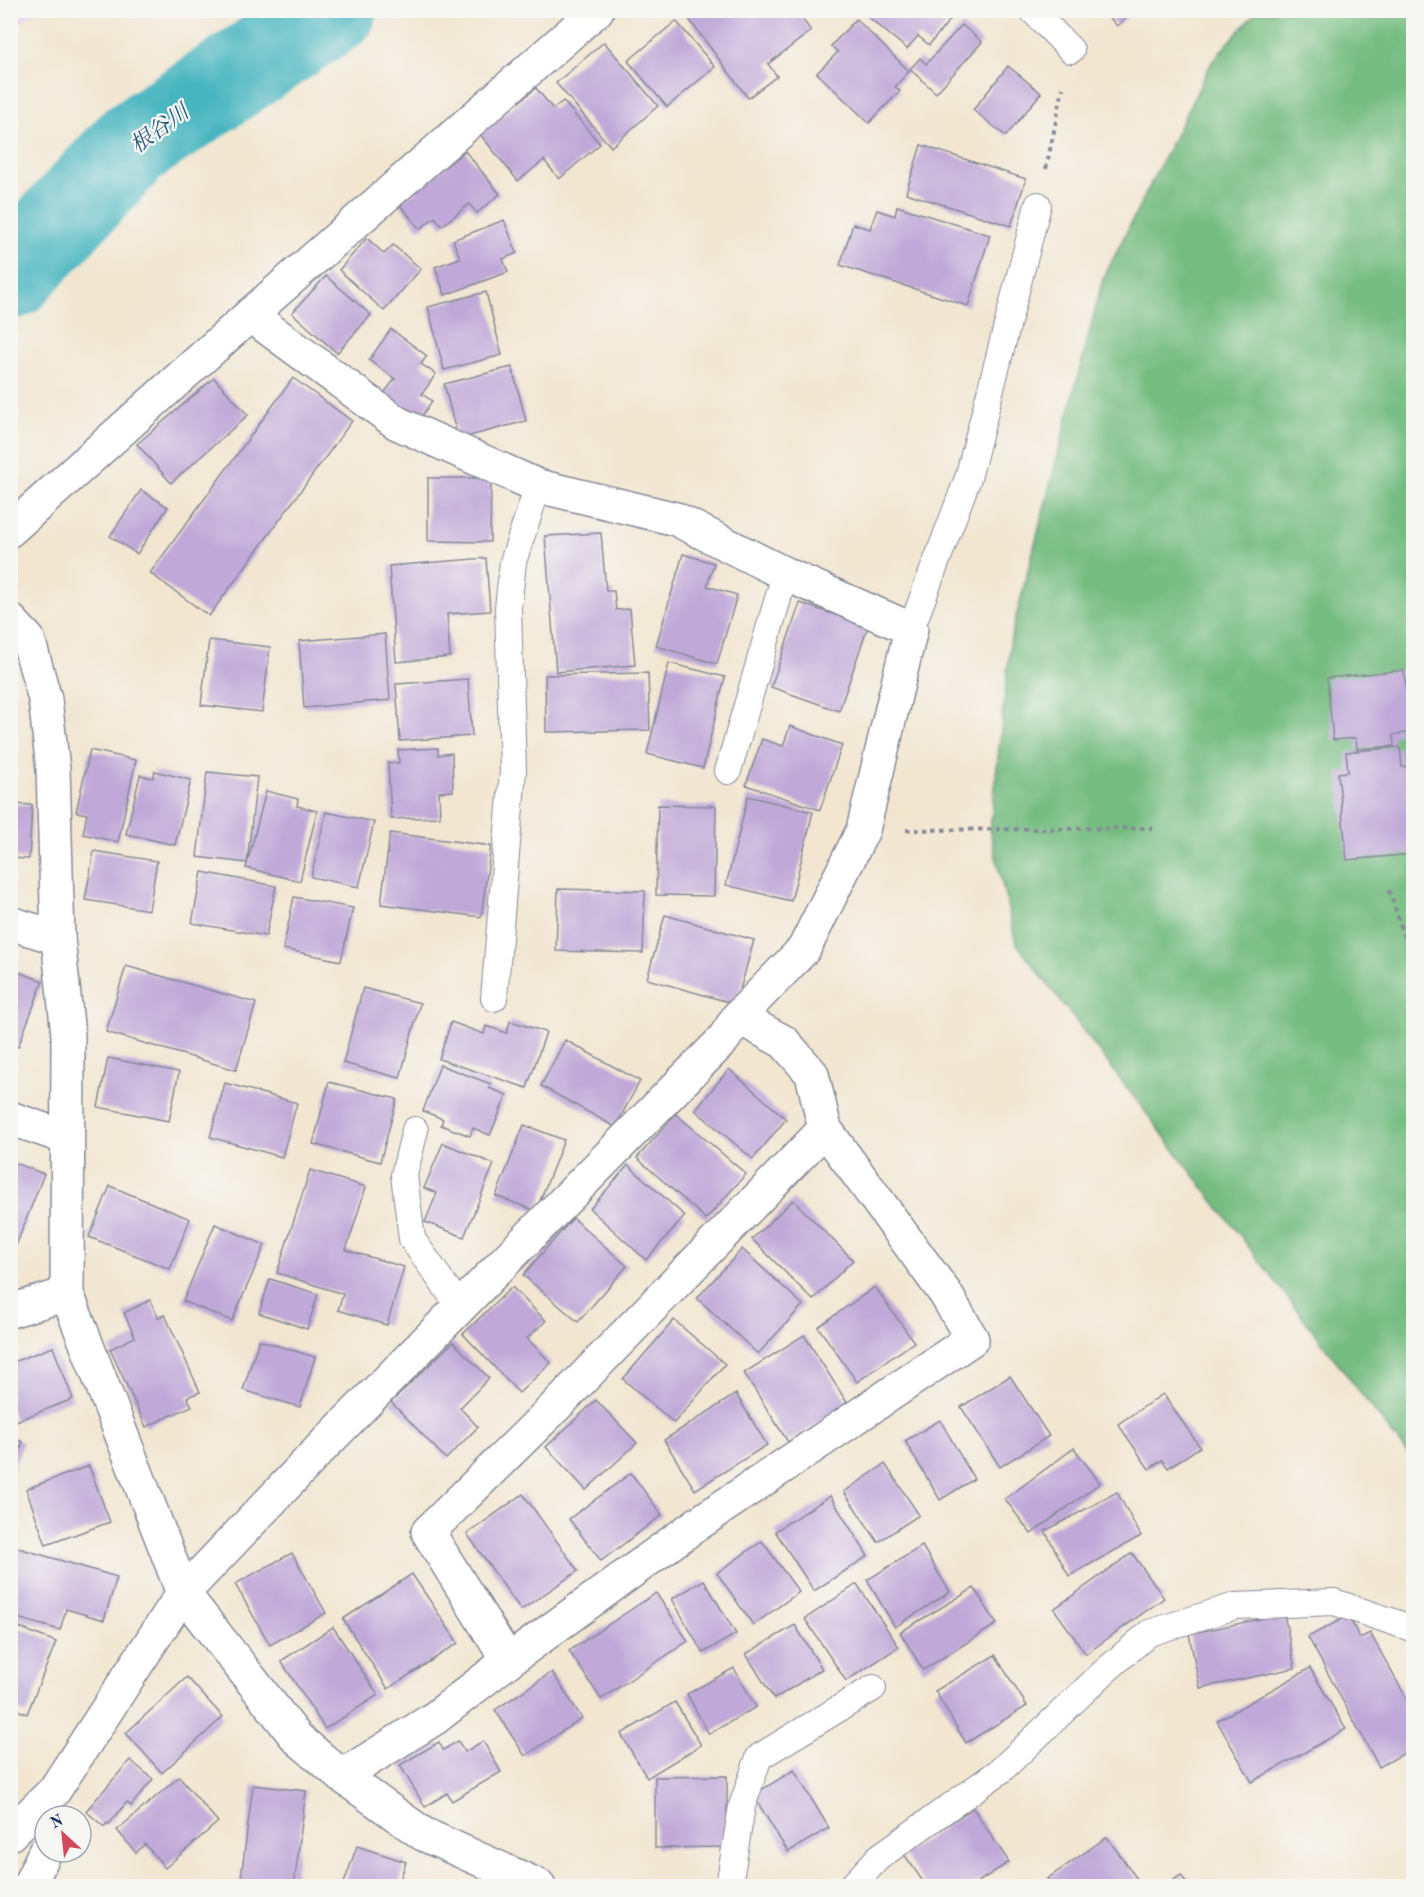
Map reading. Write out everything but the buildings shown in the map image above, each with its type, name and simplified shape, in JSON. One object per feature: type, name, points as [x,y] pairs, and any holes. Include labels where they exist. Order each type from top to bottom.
[{"type":"street","points":[[10,530],[597,10]]},
{"type":"street","points":[[54,1804],[183,1593],[459,1306],[585,1182],[723,1040],[738,1017],[804,949],[863,830],[911,629],[785,574],[676,519],[538,486],[397,423],[250,315]]},
{"type":"street","points":[[10,620],[28,639],[45,699],[53,769],[58,938],[68,1035],[67,1294],[183,1593],[297,1738],[342,1776],[423,1834],[539,1887]]},
{"type":"street","points":[[10,923],[58,938]]},
{"type":"street","points":[[342,1776],[435,1718],[508,1661],[696,1525],[972,1339],[945,1293],[825,1129],[812,1074],[784,1042],[738,1017]]},
{"type":"street","points":[[10,1118],[67,1138]]},
{"type":"street","points":[[508,1661],[428,1532],[556,1406],[825,1129]]},
{"type":"street","points":[[10,1311],[67,1294]]},
{"type":"street","points":[[10,1834],[33,1818]]},
{"type":"street","points":[[28,1887],[39,1864]]},
{"type":"lane","points":[[1032,10],[1071,50]]},
{"type":"lane","points":[[911,629],[968,478],[1038,205]]},
{"type":"lane","points":[[494,998],[513,771],[508,608],[513,562],[538,486]]},
{"type":"lane","points":[[728,771],[785,574]]},
{"type":"lane","points":[[415,1130],[404,1175],[412,1239],[459,1306]]},
{"type":"lane","points":[[852,1887],[879,1857],[1000,1771],[1104,1672],[1149,1633],[1235,1606],[1334,1602],[1413,1629]]},
{"type":"lane","points":[[729,1887],[742,1806],[759,1757],[873,1688]]},
{"type":"path","points":[[1038,205],[1071,50]]},
{"type":"path","points":[[863,830],[1153,828]]},
{"type":"path","points":[[1389,890],[1413,967]]},
{"type":"shaded area","points":[[11,10],[37,10],[37,11],[11,29]]},
{"type":"green space","points":[[1257,11],[1413,11],[1413,1458],[1406,1452],[1016,943],[990,831],[1011,637],[1103,279],[1213,60]]},
{"type":"waterway","name":"根谷川","points":[[10,276],[134,143],[333,10]]}]
